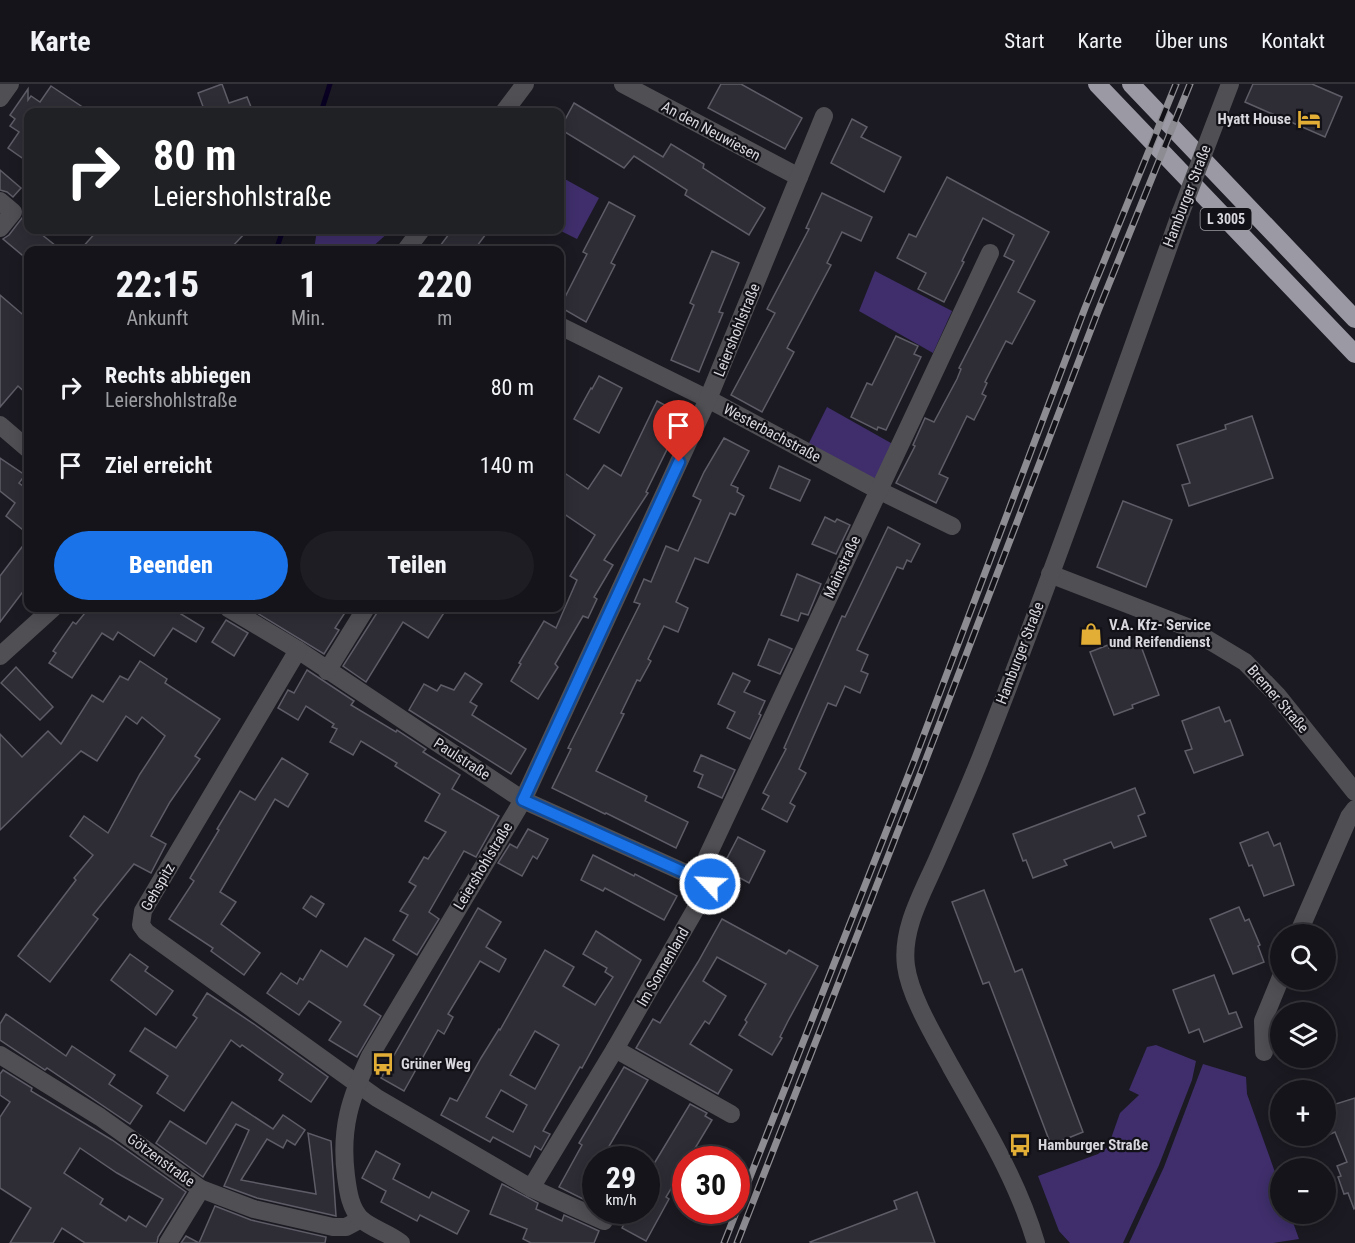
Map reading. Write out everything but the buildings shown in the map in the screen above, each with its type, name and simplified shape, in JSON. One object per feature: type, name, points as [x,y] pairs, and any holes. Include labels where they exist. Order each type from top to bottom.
[{"type":"highway","name":"L 3005","points":[[1097,84],[1355,354]]},
{"type":"highway","name":"L 3005","points":[[1131,84],[1355,319]]},
{"type":"street","points":[[0,98],[10,84]]},
{"type":"street","points":[[507,108],[525,84]]},
{"type":"street","name":"An den Neuwiesen","points":[[623,84],[799,177]]},
{"type":"street","name":"Hamburger Straße","points":[[1036,1243],[1029,1219],[1011,1179],[932,1033],[907,972],[905,948],[913,918],[980,758],[1050,574],[1181,212],[1230,84]]},
{"type":"street","name":"Leiershohlstraße","points":[[361,1219],[350,1198],[343,1144],[350,1102],[356,1085],[370,1056],[523,800],[708,399],[824,116]]},
{"type":"street","points":[[0,201],[13,212],[0,228]]},
{"type":"street","points":[[409,246],[419,234]]},
{"type":"street","name":"Mainstraße","points":[[710,884],[707,857],[990,253]]},
{"type":"street","name":"Westerbachstraße","points":[[564,328],[708,399],[878,490],[952,526]]},
{"type":"street","points":[[0,424],[24,445]]},
{"type":"street","name":"Bremer Straße","points":[[1050,574],[1187,627],[1245,662],[1277,694],[1355,792]]},
{"type":"street","points":[[0,656],[49,612]]},
{"type":"street","name":"Paulstraße","points":[[235,612],[298,650],[523,800],[710,884]]},
{"type":"street","points":[[327,671],[364,612]]},
{"type":"street","name":"Gehspitz","points":[[298,650],[143,912],[141,926],[146,932],[356,1085]]},
{"type":"street","points":[[1302,924],[1349,817],[1355,809]]},
{"type":"street","name":"Im Sonnenland","points":[[531,1188],[615,1049],[710,884]]},
{"type":"street","points":[[1264,1053],[1263,1021],[1275,990]]},
{"type":"street","points":[[615,1049],[731,1114]]},
{"type":"street","name":"Götzenstraße","points":[[0,1055],[100,1117],[201,1189],[254,1209],[333,1227],[346,1227],[361,1219]]},
{"type":"street","points":[[356,1085],[531,1188],[582,1211]]},
{"type":"street","points":[[168,1243],[201,1189]]},
{"type":"street","points":[[361,1219],[401,1243]]},
{"type":"street","points":[[1029,1219],[1043,1243]]},
{"type":"shaded area","points":[[564,179],[599,198],[577,239],[564,232]]},
{"type":"shaded area","points":[[316,234],[387,234],[373,246],[315,246]]},
{"type":"shaded area","points":[[875,271],[952,311],[933,353],[859,311]]},
{"type":"shaded area","points":[[827,407],[898,447],[878,490],[805,451]]},
{"type":"shaded area","points":[[1156,1045],[1196,1061],[1192,1080],[1159,1165],[1123,1243],[1070,1243],[1059,1231],[1038,1176],[1098,1154],[1108,1147],[1120,1113],[1139,1095],[1129,1090],[1147,1047]]},
{"type":"shaded area","points":[[1203,1064],[1246,1077],[1247,1094],[1270,1158],[1270,1224],[1294,1224],[1299,1239],[1273,1243],[1129,1243],[1164,1167]]},
{"type":"waterway","points":[[322,108],[330,84]]},
{"type":"waterway","points":[[277,246],[282,234]]},
{"type":"railway","points":[[724,1243],[914,761],[1085,308],[1176,84]]},
{"type":"railway","points":[[737,1243],[1098,311],[1190,84]]},
{"type":"place","name":"Hyatt House","points":[[1309,119]]},
{"type":"place","name":"V.A. Kfz- Service und Reifendienst","points":[[1091,634]]},
{"type":"place","name":"Grüner Weg","points":[[383,1064]]},
{"type":"place","name":"Hamburger Straße","points":[[1020,1145]]},
{"type":"route","points":[[679,462],[523,800],[710,884]]}]
